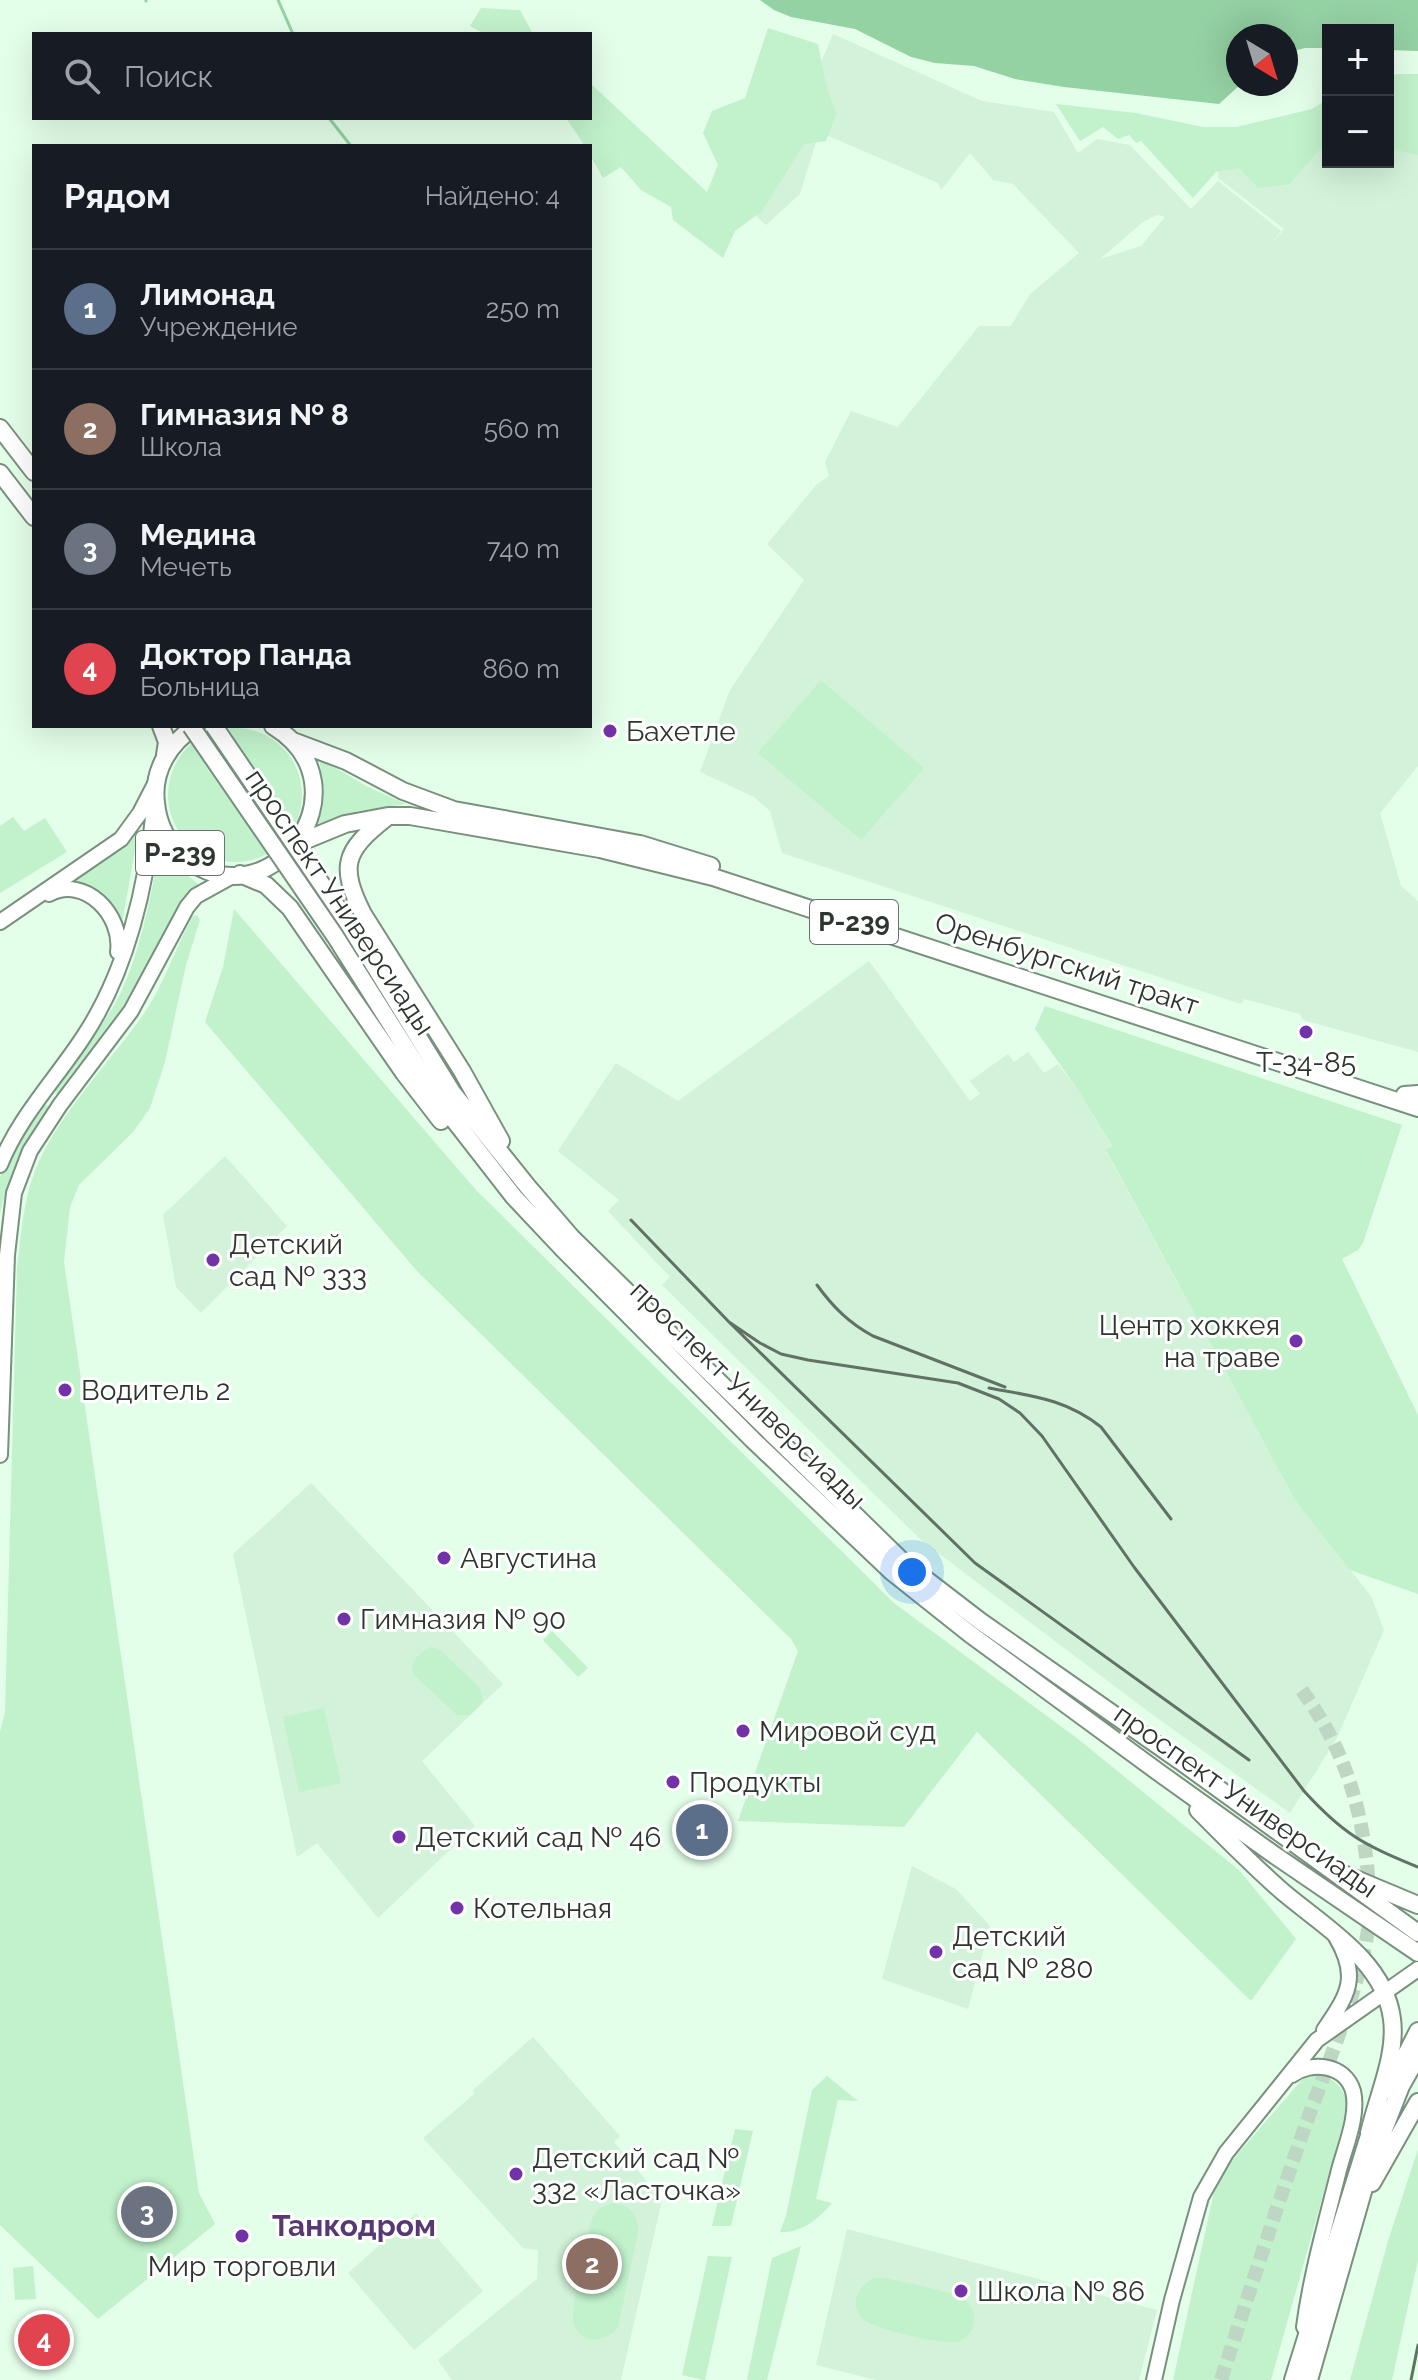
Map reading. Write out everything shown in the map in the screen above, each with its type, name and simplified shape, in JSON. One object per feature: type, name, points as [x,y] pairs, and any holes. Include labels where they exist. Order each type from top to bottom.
[{"type":"main road","points":[[2,429],[32,469]]},
{"type":"main road","points":[[0,473],[32,523]]},
{"type":"main road","points":[[12,490],[32,515]]},
{"type":"main road","name":"Р-239","points":[[162,728],[167,742],[156,782],[155,800],[160,823],[180,853],[210,871],[237,875],[260,871],[283,858],[309,824],[314,799],[307,762],[293,741],[276,728]]},
{"type":"main road","name":"Р-239","points":[[164,758],[178,739],[192,728]]},
{"type":"main road","name":"проспект Универсиады","points":[[195,728],[335,936],[440,1102],[521,1192],[583,1248],[902,1561],[980,1621],[1418,1933]]},
{"type":"main road","name":"проспект Универсиады","points":[[215,728],[350,926],[452,1092],[521,1192],[573,1260],[753,1440],[892,1572],[970,1634],[1161,1774],[1416,1952]]},
{"type":"main road","name":"Оренбургский тракт","points":[[293,741],[346,761],[403,791],[454,810],[640,844],[775,885],[1413,1095]]},
{"type":"main road","points":[[388,816],[364,836],[351,854],[347,866],[350,888],[363,914],[462,1071],[521,1192]]},
{"type":"main road","name":"Оренбургский тракт","points":[[283,858],[319,834],[354,822],[388,816],[438,820],[600,849],[713,877],[1418,1108]]},
{"type":"main road","points":[[237,875],[266,885],[290,908],[413,1084],[466,1152],[521,1192]]},
{"type":"main road","points":[[1161,1774],[1282,1891],[1333,1932],[1374,1974],[1385,1992],[1392,2018],[1393,2038],[1369,2133],[1293,2380]]},
{"type":"main road","points":[[1324,1867],[1418,1905]]},
{"type":"main road","points":[[1369,2133],[1418,2031]]},
{"type":"main road","points":[[1309,2380],[1386,2123],[1401,2086],[1418,2056]]},
{"type":"main road","points":[[1359,2205],[1418,2102]]},
{"type":"street","points":[[16,912],[121,839],[140,813],[156,782]]},
{"type":"street","points":[[0,1165],[9,1143],[85,1035],[115,977],[140,891],[155,800]]},
{"type":"street","points":[[0,1455],[7,1255],[14,1193],[30,1151],[60,1105],[131,1011],[187,907],[196,896],[237,875]]},
{"type":"street","points":[[0,922],[62,889],[78,890],[92,896],[110,914],[118,930],[120,940],[115,977]]},
{"type":"street","points":[[42,1093],[60,1105]]},
{"type":"street","points":[[1154,2380],[1172,2300],[1201,2197],[1226,2153],[1317,2040],[1349,1991],[1347,1960],[1333,1932]]},
{"type":"street","points":[[1317,2040],[1418,1969]]},
{"type":"street","points":[[1282,2083],[1310,2066],[1322,2066],[1340,2074],[1353,2092],[1351,2123],[1308,2295],[1302,2350]]},
{"type":"shaded area","points":[[760,0],[1418,0],[1418,51],[1394,50],[1394,24],[1322,24],[1322,48],[1298,50],[1298,24],[1226,24],[1228,96],[1219,104],[1064,87],[1015,79],[974,66],[935,63],[911,57],[855,29],[791,17]]},
{"type":"shaded area","points":[[481,8],[520,10],[532,32],[481,32],[470,26]]},
{"type":"shaded area","points":[[768,28],[818,44],[836,114],[826,141],[804,144],[762,211],[735,231],[723,258],[673,220],[671,207],[641,190],[621,167],[603,178],[592,159],[592,144],[584,144],[567,120],[592,120],[592,85],[707,192],[718,165],[703,133],[712,111],[745,98]]},
{"type":"shaded area","points":[[833,34],[982,101],[1054,112],[1078,153],[1097,139],[1130,145],[1191,209],[1218,181],[1281,231],[1270,246],[1284,229],[1218,178],[1223,131],[1322,135],[1322,168],[1394,168],[1394,137],[1418,138],[1418,766],[1380,813],[1401,886],[1418,901],[1418,1052],[1303,1020],[1300,1014],[1244,999],[1241,1004],[782,853],[770,811],[754,797],[700,772],[730,690],[804,580],[767,544],[817,484],[829,476],[825,462],[851,411],[898,427],[979,326],[1011,326],[1030,294],[1079,253],[1013,184],[993,180],[970,153],[941,190],[938,183],[819,132],[800,194],[766,225],[756,216]],"holes":[[[1157,215],[1165,217],[1141,246],[1100,259],[1143,222]]]},
{"type":"shaded area","points":[[1418,74],[1418,155],[1394,149],[1394,75]]},
{"type":"shaded area","points":[[1322,103],[1322,147],[1290,184],[1258,188],[1239,168],[1216,172],[1193,198],[1141,141],[1136,143],[1129,135],[1118,139],[1103,127],[1080,141],[1056,104],[1136,113],[1203,127],[1236,127],[1312,109]]},
{"type":"shaded area","points":[[821,680],[924,768],[861,840],[758,753]]},
{"type":"shaded area","points":[[235,728],[261,733],[282,748],[297,769],[302,795],[297,821],[282,842],[261,857],[235,862],[209,857],[188,842],[173,821],[168,795],[173,769],[188,748],[209,733]]},
{"type":"shaded area","points":[[319,758],[368,787],[406,804],[358,811],[315,825],[324,790]]},
{"type":"shaded area","points":[[13,817],[24,831],[45,818],[67,852],[0,893],[0,826]]},
{"type":"shaded area","points":[[140,821],[122,924],[100,898],[70,880]]},
{"type":"shaded area","points":[[159,851],[198,884],[174,916],[120,1012],[61,1093],[56,1094],[54,1087],[105,1020],[126,980],[144,925]]},
{"type":"shaded area","points":[[234,909],[476,1190],[894,1603],[1078,1739],[1239,1870],[1296,1939],[1251,2001],[977,1732],[904,1827],[738,1821],[798,1651],[791,1639],[417,1271],[205,1022],[223,967]]},
{"type":"shaded area","points":[[197,915],[200,920],[186,965],[165,1062],[150,1108],[133,1132],[79,1185],[70,1207],[64,1262],[199,2193],[215,2224],[98,2319],[0,2225],[0,1732],[5,1712],[17,1268],[28,1195],[44,1151],[69,1111],[143,1015],[193,916]]},
{"type":"shaded area","points":[[869,961],[970,1101],[980,1094],[970,1081],[1008,1054],[1014,1062],[1028,1052],[1044,1073],[1058,1064],[1078,1090],[1112,1147],[1106,1151],[1295,1500],[1371,1596],[1384,1630],[1337,1738],[1290,1813],[1153,1715],[921,1540],[662,1285],[670,1277],[608,1211],[619,1200],[558,1151],[616,1063],[678,1101]]},
{"type":"shaded area","name":"Центр хоккея на траве","points":[[1045,1006],[1402,1125],[1363,1243],[1358,1250],[1342,1259],[1418,1415],[1418,1594],[1350,1570],[1295,1500],[1106,1150],[1112,1146],[1035,1029]]},
{"type":"shaded area","points":[[42,1105],[47,1105],[49,1109],[13,1171],[0,1214],[0,1177],[6,1161]]},
{"type":"shaded area","name":"Детский сад № 333","points":[[225,1156],[287,1226],[201,1313],[176,1287],[163,1215]]},
{"type":"shaded area","name":"Гимназия № 90","points":[[311,1483],[503,1684],[422,1761],[475,1826],[378,1918],[317,1843],[297,1857],[233,1554]]},
{"type":"shaded area","points":[[552,1631],[588,1668],[578,1677],[543,1640]]},
{"type":"shaded area","points":[[430,1647],[439,1649],[480,1688],[483,1702],[470,1715],[457,1715],[414,1675],[412,1666],[416,1659]]},
{"type":"shaded area","points":[[324,1708],[341,1783],[299,1792],[283,1717]]},
{"type":"shaded area","name":"Детский сад № 280","points":[[912,1866],[956,1889],[990,1926],[968,2009],[882,1979]]},
{"type":"shaded area","points":[[533,2037],[620,2136],[614,2142],[662,2200],[621,2380],[452,2380],[438,2360],[537,2279],[538,2250],[523,2248],[423,2138]]},
{"type":"shaded area","points":[[1322,2074],[1339,2086],[1348,2106],[1271,2380],[1173,2380],[1217,2178],[1306,2075]]},
{"type":"shaded area","points":[[827,2076],[858,2101],[838,2100],[816,2199],[832,2203],[809,2224],[780,2232],[812,2090]]},
{"type":"shaded area","points":[[735,2129],[753,2131],[731,2226],[712,2226]]},
{"type":"shaded area","points":[[1418,2149],[1418,2260],[1392,2380],[1350,2380],[1388,2241]]},
{"type":"shaded area","points":[[615,2203],[633,2213],[638,2233],[618,2327],[606,2337],[592,2339],[579,2333],[573,2311],[594,2215],[603,2206]]},
{"type":"shaded area","points":[[416,2213],[483,2291],[414,2350],[348,2273]]},
{"type":"shaded area","name":"Школа № 86","points":[[847,2229],[1157,2310],[1139,2380],[876,2380],[816,2365]]},
{"type":"shaded area","points":[[801,2246],[767,2380],[747,2380],[772,2258]]},
{"type":"shaded area","points":[[708,2256],[732,2257],[703,2380],[682,2375]]},
{"type":"shaded area","points":[[33,2266],[36,2299],[15,2300],[13,2268]]},
{"type":"shaded area","points":[[875,2278],[926,2287],[963,2299],[974,2314],[971,2331],[963,2339],[949,2342],[896,2332],[866,2321],[857,2310],[857,2297],[863,2286]]},
{"type":"waterway","points":[[278,0],[292,32]]},
{"type":"waterway","points":[[331,120],[349,144]]},
{"type":"tunnel","points":[[1221,2380],[1291,2168],[1347,2012],[1369,1927],[1367,1864],[1353,1792],[1336,1748],[1298,1685]]},
{"type":"railway","points":[[631,1220],[729,1322],[975,1563],[1249,1760]]},
{"type":"railway","points":[[817,1285],[842,1314],[873,1336],[1005,1387]]},
{"type":"railway","points":[[729,1322],[781,1354],[958,1383],[999,1399],[1020,1413],[1042,1436],[1134,1567],[1304,1791],[1356,1837],[1418,1867]]},
{"type":"railway","points":[[989,1388],[1062,1404],[1101,1427],[1171,1519]]},
{"type":"railway","points":[[1411,2380],[1418,2345]]},
{"type":"place","name":"Бахетле","points":[[610,731]]},
{"type":"place","name":"T-34-85","points":[[1306,1032]]},
{"type":"place","name":"Детский сад № 333","points":[[213,1260]]},
{"type":"place","name":"Центр хоккея на траве","points":[[1296,1341]]},
{"type":"place","name":"Водитель 2","points":[[65,1390]]},
{"type":"place","name":"Августина","points":[[444,1558]]},
{"type":"place","name":"Гимназия № 90","points":[[344,1619]]},
{"type":"place","name":"Мировой суд","points":[[743,1731]]},
{"type":"place","name":"Продукты","points":[[673,1782]]},
{"type":"place","name":"Лимонад","points":[[702,1830]]},
{"type":"place","name":"Детский сад № 46","points":[[399,1837]]},
{"type":"place","name":"Котельная","points":[[457,1908]]},
{"type":"place","name":"Детский сад № 280","points":[[936,1952]]},
{"type":"place","name":"Детский сад № 332 «Ласточка»","points":[[516,2174]]},
{"type":"place","name":"Медина","points":[[147,2212]]},
{"type":"place","name":"Мир торговли","points":[[242,2236]]},
{"type":"place","name":"Гимназия № 8","points":[[592,2264]]},
{"type":"place","name":"Школа № 86","points":[[961,2291]]},
{"type":"place","name":"Доктор Панда","points":[[44,2340]]},
{"type":"district","name":"Танкодром","points":[[354,2225]]}]
